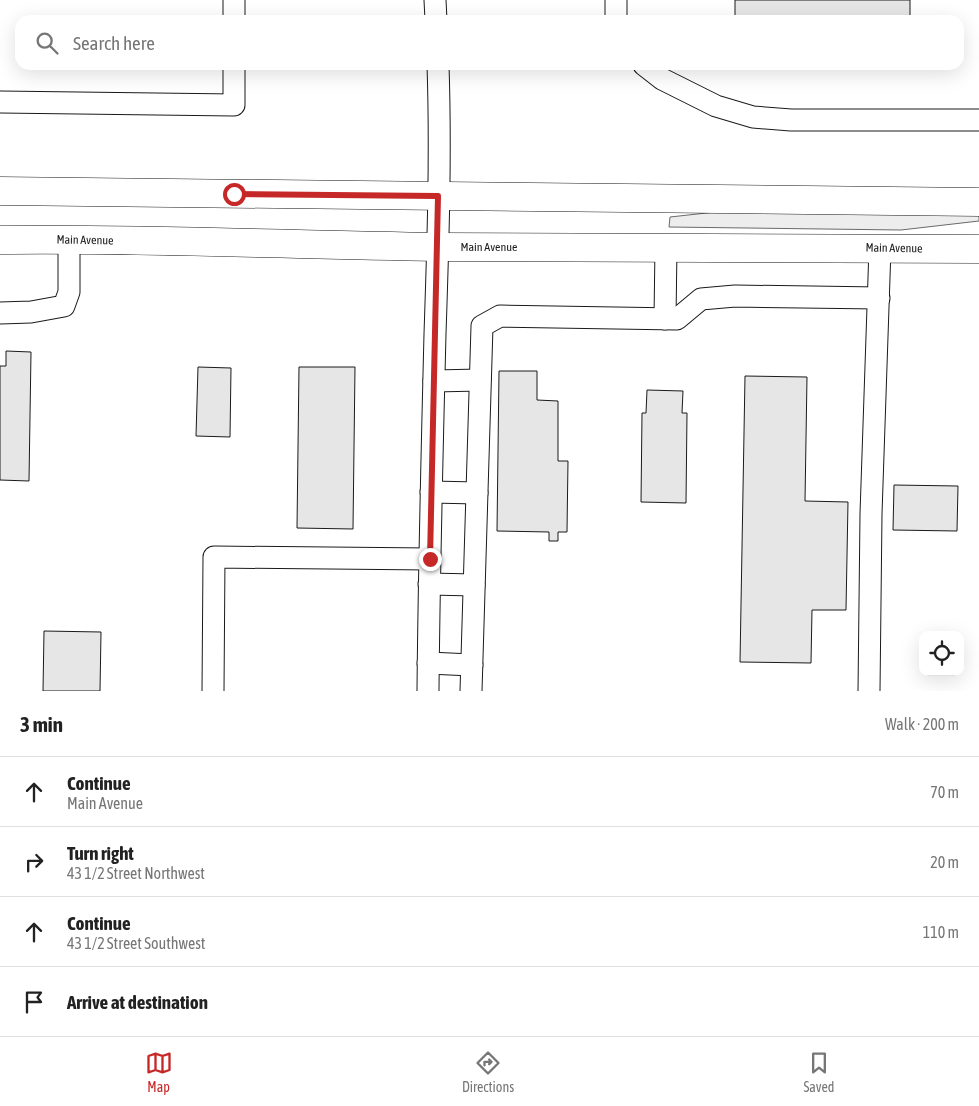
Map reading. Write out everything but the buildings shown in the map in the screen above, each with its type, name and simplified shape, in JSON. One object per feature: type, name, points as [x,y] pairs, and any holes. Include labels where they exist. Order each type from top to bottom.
[{"type":"main road","points":[[0,191],[979,202]]},
{"type":"main road","points":[[880,248],[979,232]]},
{"type":"main road","name":"Main Avenue","points":[[0,240],[69,239],[438,247],[979,249]]},
{"type":"street","points":[[234,0],[234,15]]},
{"type":"street","points":[[435,0],[436,15]]},
{"type":"street","points":[[616,0],[616,15]]},
{"type":"street","points":[[0,102],[234,105],[234,70]]},
{"type":"street","points":[[428,691],[438,247],[440,109],[438,70]]},
{"type":"street","points":[[650,70],[662,79],[716,106],[753,117],[791,120],[979,120]]},
{"type":"street","points":[[0,313],[30,312],[64,306],[69,292],[69,239]]},
{"type":"street","points":[[666,247],[666,318]]},
{"type":"street","points":[[869,691],[871,514],[880,248]]},
{"type":"street","points":[[471,691],[482,326],[500,316],[677,319],[700,299],[735,296],[878,298]]},
{"type":"street","points":[[434,381],[480,380]]},
{"type":"street","points":[[432,492],[477,493]]},
{"type":"street","points":[[213,691],[214,558],[430,559]]},
{"type":"street","points":[[429,584],[474,585]]},
{"type":"street","points":[[428,663],[472,664]]},
{"type":"shaded area","points":[[779,205],[979,207],[979,221],[901,230],[669,227],[670,217]]},
{"type":"route","points":[[234,194],[438,196],[430,559]]}]
